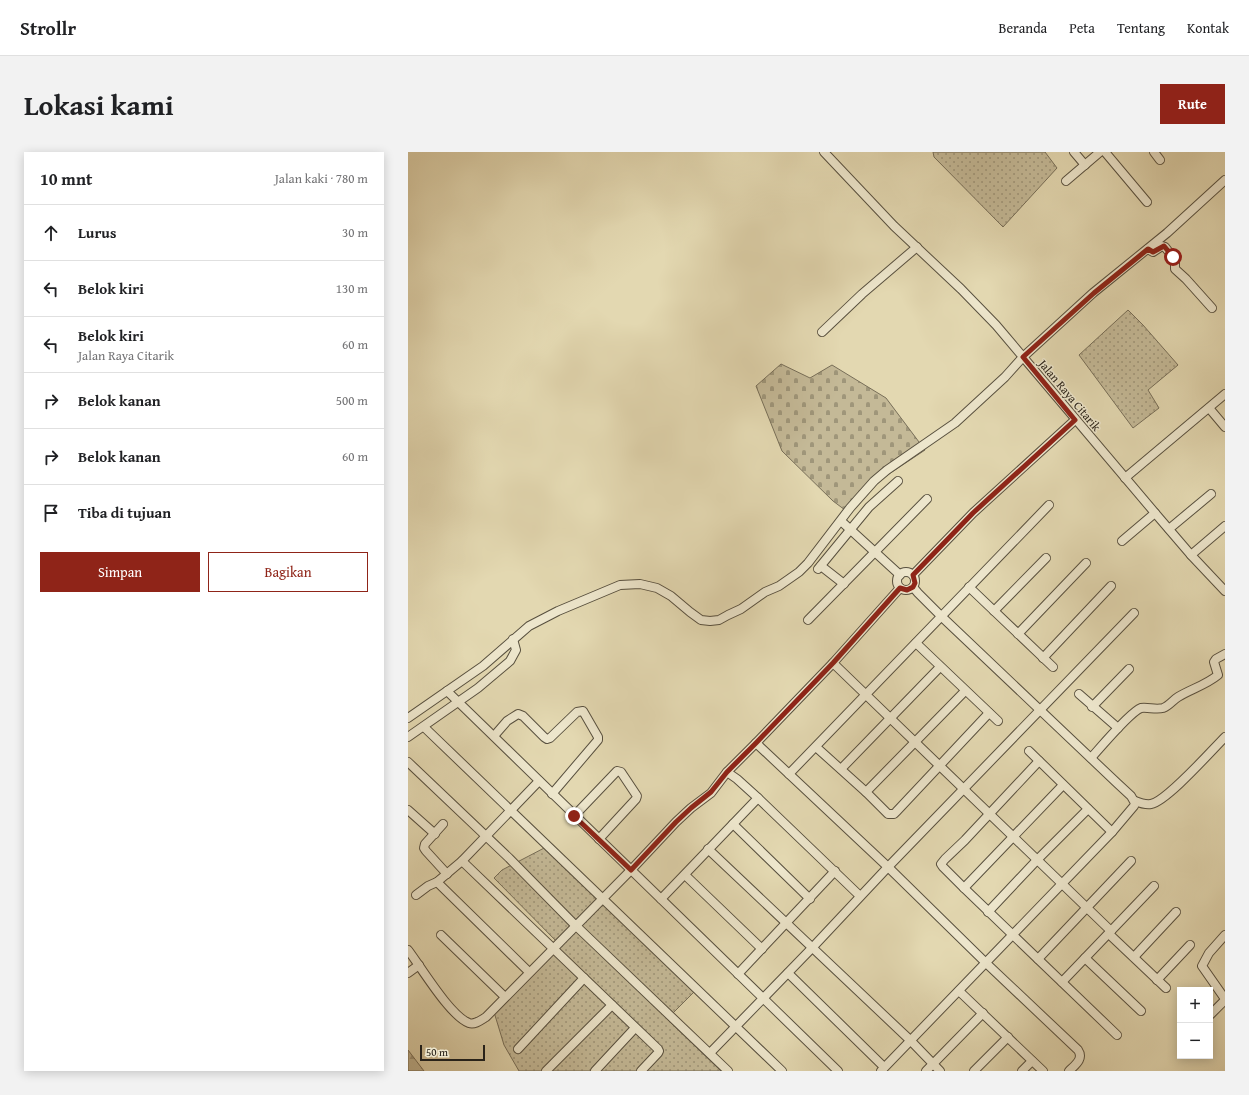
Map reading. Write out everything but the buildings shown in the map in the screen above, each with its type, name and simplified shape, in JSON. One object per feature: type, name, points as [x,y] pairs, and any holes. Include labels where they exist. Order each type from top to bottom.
[{"type":"street","name":"Jalan Raya Citarik","points":[[824,152],[894,226],[961,289],[996,325],[1191,555],[1225,591]]},
{"type":"street","points":[[1074,152],[1085,165]]},
{"type":"street","points":[[1066,181],[1100,152]]},
{"type":"street","points":[[1104,152],[1147,202]]},
{"type":"street","points":[[1154,152],[1160,160]]},
{"type":"street","points":[[408,718],[483,666],[529,626],[558,611],[620,586],[633,584],[647,585],[657,588],[671,596],[701,620],[710,621],[719,620],[741,609],[753,600],[779,586],[799,572],[808,563],[874,481],[887,470],[955,423],[999,383],[1023,357],[1094,293],[1167,233],[1225,180]]},
{"type":"street","points":[[1148,249],[1153,252],[1162,246],[1165,247],[1175,260],[1175,269],[1212,308]]},
{"type":"street","points":[[822,332],[874,284],[917,248]]},
{"type":"street","points":[[1125,478],[1225,394]]},
{"type":"street","points":[[1209,408],[1225,427]]},
{"type":"street","points":[[913,575],[973,513],[1075,420]]},
{"type":"street","points":[[844,584],[820,567],[876,500],[898,481]]},
{"type":"street","points":[[1169,529],[1211,494]]},
{"type":"street","points":[[808,620],[927,499]]},
{"type":"street","points":[[789,774],[1049,505]]},
{"type":"street","points":[[1122,541],[1155,513]]},
{"type":"street","points":[[841,521],[900,575]]},
{"type":"street","points":[[1191,555],[1225,526]]},
{"type":"street","points":[[994,611],[1046,558]]},
{"type":"street","points":[[1018,634],[1086,563]]},
{"type":"street","points":[[907,572],[913,575],[915,583],[913,587],[907,590],[900,588],[897,581],[900,575],[907,572]]},
{"type":"street","points":[[1043,658],[1111,586]]},
{"type":"street","points":[[913,587],[941,616],[1135,801],[1149,804],[1161,799],[1184,779],[1225,737]]},
{"type":"street","points":[[969,587],[1053,667]]},
{"type":"street","points":[[408,950],[450,1007],[469,1023],[479,1022],[486,1017],[631,870],[676,822],[711,792],[727,772],[833,663],[900,588]]},
{"type":"street","points":[[710,1053],[1134,613]]},
{"type":"street","points":[[408,737],[478,688],[510,661],[516,650],[513,640]]},
{"type":"street","points":[[916,643],[998,721]]},
{"type":"street","points":[[1091,758],[1118,728],[1135,712],[1142,708],[1162,708],[1188,691],[1210,682],[1219,674],[1214,664],[1215,660],[1225,654]]},
{"type":"street","points":[[833,663],[1087,908],[1166,988]]},
{"type":"street","points":[[841,769],[940,667]]},
{"type":"street","points":[[1092,707],[1129,669]]},
{"type":"street","points":[[447,691],[838,1071]]},
{"type":"street","points":[[866,792],[965,691]]},
{"type":"street","points":[[1079,694],[1092,707],[1118,728]]},
{"type":"street","points":[[494,736],[508,721],[518,714],[523,716],[547,739],[550,738],[577,712],[583,711],[598,737],[598,740],[552,794]]},
{"type":"street","points":[[816,747],[888,814],[894,814],[989,714]]},
{"type":"street","points":[[424,727],[782,1071]]},
{"type":"street","points":[[756,743],[888,867],[1078,1050],[1080,1053],[1080,1060],[1069,1071]]},
{"type":"street","points":[[1029,751],[1063,786],[1112,832]]},
{"type":"street","points":[[408,762],[728,1071]]},
{"type":"street","points":[[1039,762],[945,859],[942,867],[1117,1034]]},
{"type":"street","points":[[574,816],[617,771],[621,772],[637,796],[636,799],[599,839]]},
{"type":"street","points":[[727,772],[758,798],[860,896]]},
{"type":"street","points":[[416,895],[428,886],[437,882],[462,861],[539,781]]},
{"type":"street","points":[[964,888],[1063,786]]},
{"type":"street","points":[[661,898],[685,875],[758,798]]},
{"type":"street","points":[[788,973],[882,1069],[1112,832],[1134,806],[1135,801]]},
{"type":"street","points":[[988,912],[1088,809]]},
{"type":"street","points":[[408,810],[435,834]]},
{"type":"street","points":[[443,824],[424,844],[424,848],[447,874]]},
{"type":"street","points":[[733,824],[810,899]]},
{"type":"street","points":[[708,850],[910,1040],[940,1071]]},
{"type":"street","points":[[462,861],[659,1051],[641,1071]]},
{"type":"street","points":[[1038,959],[1131,861]]},
{"type":"street","points":[[738,974],[835,871]]},
{"type":"street","points":[[685,875],[762,949]]},
{"type":"street","points":[[437,882],[529,972]]},
{"type":"street","points":[[1062,982],[1154,886]]},
{"type":"street","points":[[1134,957],[1176,912]]},
{"type":"street","points":[[441,935],[505,997]]},
{"type":"street","points":[[1213,1012],[1225,1000],[1202,966],[1209,953],[1225,936]]},
{"type":"street","points":[[1157,980],[1190,945]]},
{"type":"street","points":[[1085,958],[1142,1011]]},
{"type":"street","points":[[408,973],[419,965]]},
{"type":"street","points":[[518,1049],[584,978]]},
{"type":"street","points":[[959,990],[1043,1071]]},
{"type":"street","points":[[546,1071],[612,1005]]},
{"type":"street","points":[[926,1071],[983,1014]]},
{"type":"street","points":[[595,1071],[635,1028]]},
{"type":"street","points":[[974,1071],[1008,1037]]},
{"type":"street","points":[[1022,1071],[1032,1061]]},
{"type":"green space","points":[[933,152],[1045,152],[1057,168],[1003,227],[934,157]]},
{"type":"green space","points":[[1128,310],[1178,365],[1148,390],[1159,408],[1133,428],[1079,355]]},
{"type":"green space","points":[[781,364],[810,378],[832,365],[886,398],[925,450],[874,484],[845,510],[833,501],[782,451],[756,386]]},
{"type":"green space","points":[[548,846],[696,990],[667,1019],[721,1071],[519,1071],[504,1045],[494,1012],[560,945],[494,878],[502,870]]},
{"type":"green space","points":[[408,1050],[424,1071],[408,1071]]},
{"type":"route","points":[[574,816],[631,870],[676,822],[711,792],[727,772],[833,663],[900,588],[903,590],[910,590],[913,587],[915,579],[913,575],[973,513],[1075,420],[1023,357],[1094,293],[1148,249],[1153,252],[1164,246],[1173,257]]}]
